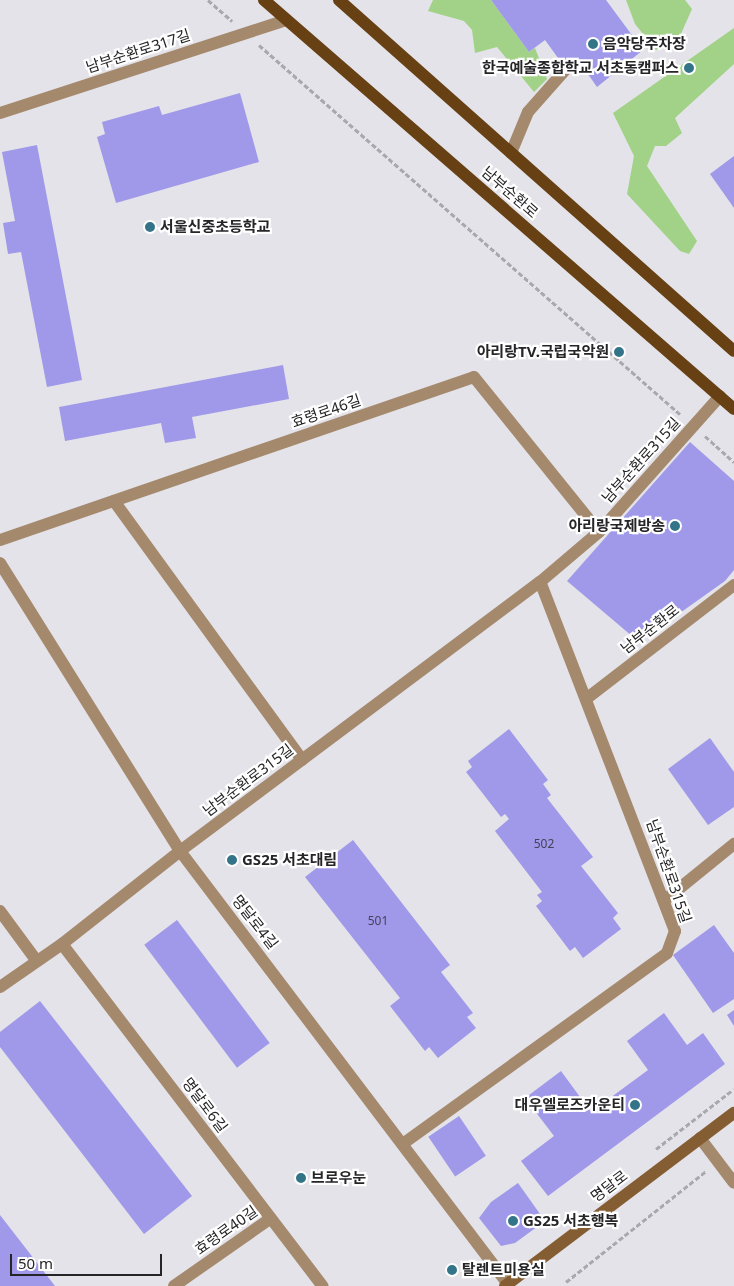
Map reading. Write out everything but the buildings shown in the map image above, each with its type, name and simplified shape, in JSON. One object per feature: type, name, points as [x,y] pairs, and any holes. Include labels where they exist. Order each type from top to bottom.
[{"type":"main road","name":"남부순환로","points":[[264,0],[734,410]]},
{"type":"main road","name":"남부순환로","points":[[339,0],[734,351]]},
{"type":"main road","name":"명달로","points":[[506,1285],[734,1113]]},
{"type":"street","name":"남부순환로317길","points":[[0,113],[286,20]]},
{"type":"street","points":[[511,153],[528,112],[566,69]]},
{"type":"street","name":"효령로46길","points":[[0,540],[474,377],[599,532]]},
{"type":"street","name":"남부순환로315길","points":[[0,987],[36,960],[62,944],[180,851],[540,582],[599,532],[720,396]]},
{"type":"street","points":[[114,501],[302,760]]},
{"type":"street","name":"명달로4길","points":[[0,563],[180,851],[404,1143],[506,1285]]},
{"type":"street","name":"남부순환로315길","points":[[404,1143],[667,953],[675,931],[665,900],[540,582]]},
{"type":"street","name":"남부순환로","points":[[586,699],[734,585]]},
{"type":"street","points":[[665,900],[734,844]]},
{"type":"street","points":[[0,912],[36,960]]},
{"type":"street","name":"명달로6길","points":[[62,944],[323,1286]]},
{"type":"street","points":[[700,1138],[734,1184]]},
{"type":"street","name":"효령로40길","points":[[176,1285],[271,1218]]},
{"type":"path","points":[[208,0],[734,462]]},
{"type":"path","points":[[566,1282],[718,1161]]},
{"type":"green space","points":[[433,0],[491,0],[529,52],[535,48],[547,79],[534,92],[497,47],[475,53],[472,30],[464,21],[428,11]]},
{"type":"green space","points":[[626,0],[685,0],[692,9],[680,36],[656,50],[635,24]]},
{"type":"green space","points":[[734,28],[734,64],[675,118],[682,133],[666,146],[655,146],[647,166],[697,241],[689,254],[680,251],[627,194],[634,156],[613,113]]},
{"type":"place","name":"음악당주차장","points":[[593,44]]},
{"type":"place","name":"한국예술종합학교 서초동캠퍼스","points":[[689,68]]},
{"type":"place","name":"서울신중초등학교","points":[[150,227]]},
{"type":"place","name":"아리랑TV.국립국악원","points":[[619,352]]},
{"type":"place","name":"아리랑국제방송","points":[[675,526]]},
{"type":"place","name":"GS25 서초대림","points":[[232,860]]},
{"type":"place","name":"대우엘로즈카운티","points":[[635,1105]]},
{"type":"place","name":"브로우눈","points":[[301,1178]]},
{"type":"place","name":"GS25 서초행복","points":[[513,1221]]},
{"type":"place","name":"탈렌트미용실","points":[[452,1270]]}]
